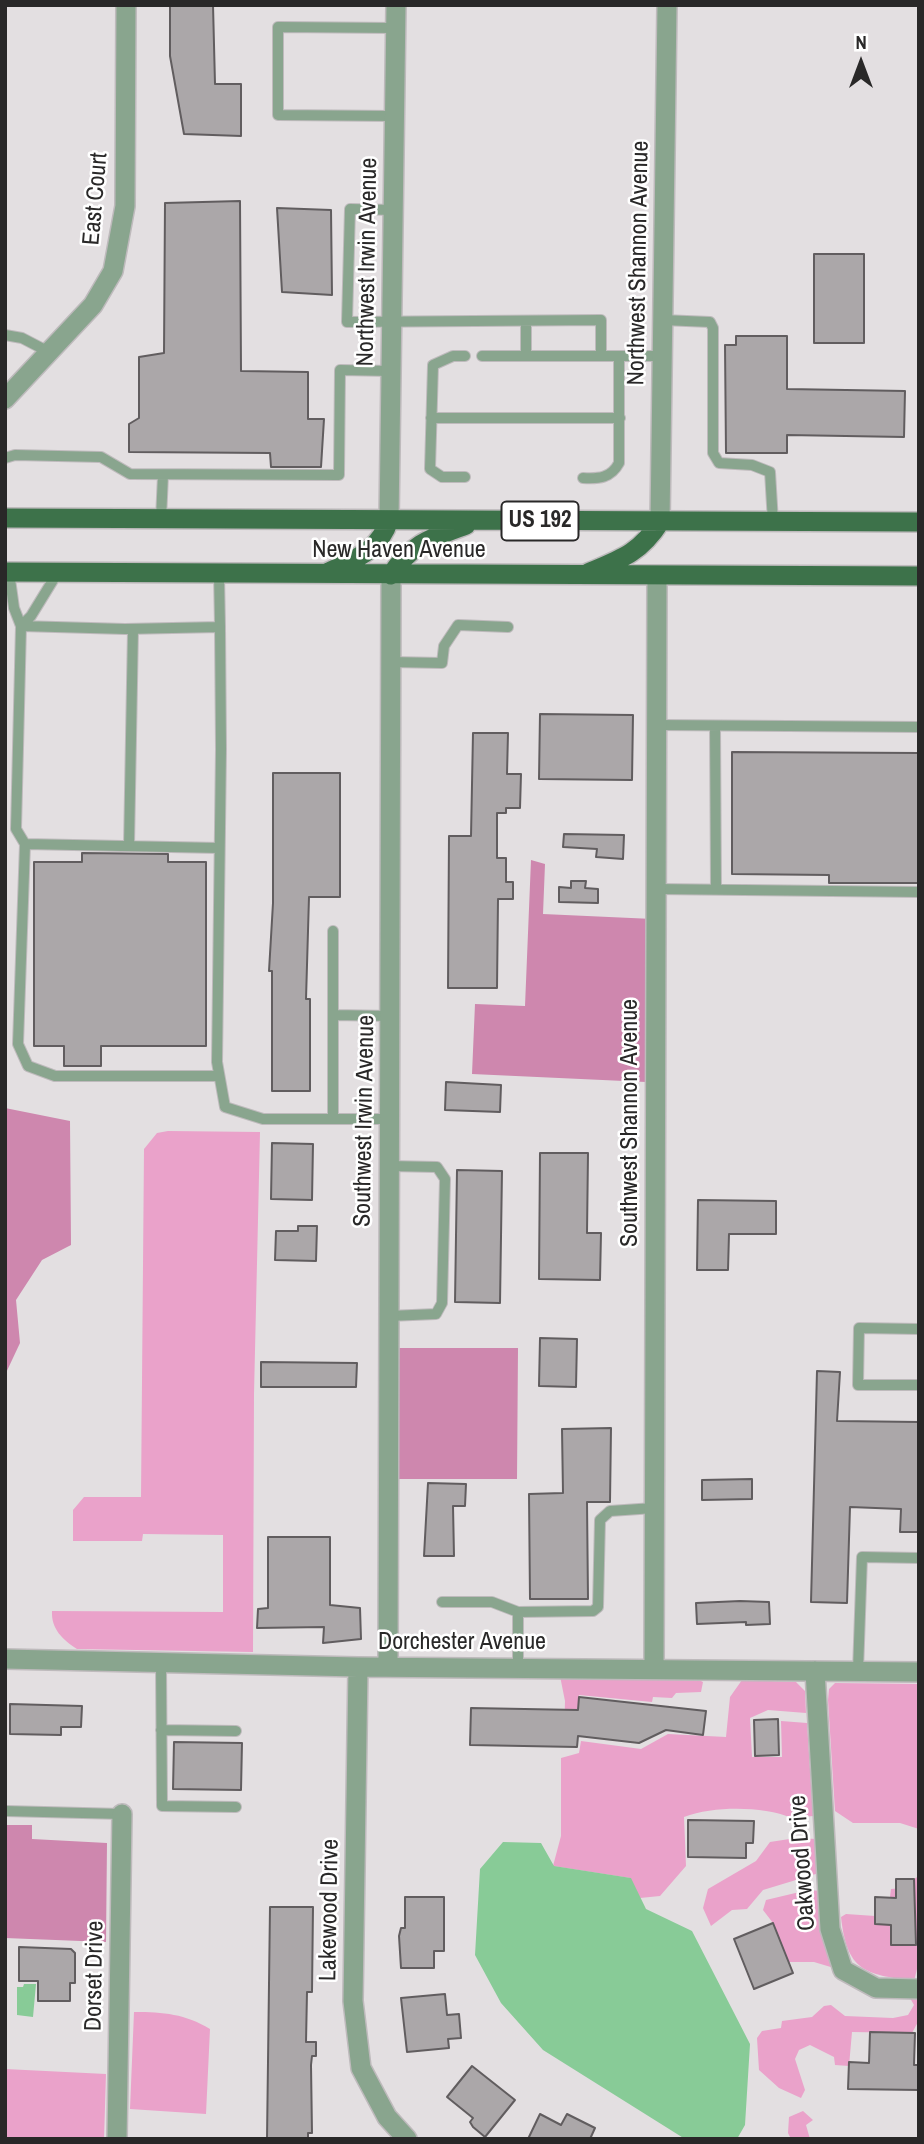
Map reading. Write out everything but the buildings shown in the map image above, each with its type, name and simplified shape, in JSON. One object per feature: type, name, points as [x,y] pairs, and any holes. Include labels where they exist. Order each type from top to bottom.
[{"type":"main road","name":"New Haven Avenue","points":[[5,518],[919,522]]},
{"type":"main road","points":[[323,575],[370,550],[383,538],[389,520]]},
{"type":"main road","points":[[391,575],[404,554],[420,543],[477,521]]},
{"type":"main road","points":[[580,576],[628,556],[647,542],[660,522]]},
{"type":"main road","name":"New Haven Avenue","points":[[7,572],[657,577],[919,576]]},
{"type":"street","name":"East Court","points":[[5,399],[93,305],[113,271],[125,206],[126,5]]},
{"type":"street","name":"Northwest Irwin Avenue","points":[[389,520],[396,5]]},
{"type":"street","name":"Northwest Shannon Avenue","points":[[660,522],[667,5]]},
{"type":"street","name":"Southwest Irwin Avenue","points":[[388,1667],[391,575]]},
{"type":"street","name":"Southwest Shannon Avenue","points":[[654,1669],[657,577]]},
{"type":"street","name":"Dorchester Avenue","points":[[5,1659],[358,1667],[919,1672]]},
{"type":"street","name":"Lakewood Drive","points":[[358,1667],[354,2000],[361,2068],[387,2117],[407,2139]]},
{"type":"street","name":"Oakwood Drive","points":[[815,1671],[830,1929],[843,1970],[876,1988],[919,1989]]},
{"type":"street","name":"Dorset Drive","points":[[117,2139],[122,1814]]},
{"type":"lane","points":[[394,116],[278,116],[278,27],[396,29]]},
{"type":"lane","points":[[393,210],[350,209],[347,322],[601,320],[601,356]]},
{"type":"lane","points":[[663,320],[710,322],[713,328],[713,453],[719,463],[752,465],[770,472],[773,522]]},
{"type":"lane","points":[[526,321],[526,356]]},
{"type":"lane","points":[[5,335],[22,338],[49,352]]},
{"type":"lane","points":[[465,356],[453,356],[433,365],[430,469],[442,477],[465,477]]},
{"type":"lane","points":[[482,356],[663,356]]},
{"type":"lane","points":[[583,478],[598,479],[614,473],[619,463],[619,356]]},
{"type":"lane","points":[[5,458],[15,455],[102,457],[130,474],[339,475],[340,370],[391,370]]},
{"type":"lane","points":[[431,418],[620,418]]},
{"type":"lane","points":[[161,519],[163,475]]},
{"type":"lane","points":[[7,572],[21,626],[16,829],[25,844],[18,1044],[28,1066],[55,1076],[219,1076]]},
{"type":"lane","points":[[21,626],[31,616],[58,572]]},
{"type":"lane","points":[[219,574],[217,1062],[225,1107],[263,1119],[389,1119]]},
{"type":"lane","points":[[391,662],[442,663],[444,646],[458,625],[508,627]]},
{"type":"lane","points":[[21,626],[133,629],[219,627]]},
{"type":"lane","points":[[129,846],[133,629]]},
{"type":"lane","points":[[657,725],[919,727]]},
{"type":"lane","points":[[715,726],[716,889]]},
{"type":"lane","points":[[25,844],[219,848]]},
{"type":"lane","points":[[656,889],[919,892]]},
{"type":"lane","points":[[333,931],[333,1119]]},
{"type":"lane","points":[[333,1015],[391,1016]]},
{"type":"lane","points":[[389,1166],[437,1167],[445,1179],[442,1303],[436,1314],[389,1317]]},
{"type":"lane","points":[[919,1329],[859,1328],[858,1385],[919,1385]]},
{"type":"lane","points":[[442,1602],[492,1602],[518,1612],[593,1611],[598,1607],[600,1520],[610,1511],[654,1508]]},
{"type":"lane","points":[[858,1671],[863,1557],[919,1558]]},
{"type":"lane","points":[[518,1612],[518,1668]]},
{"type":"lane","points":[[161,1661],[162,1805],[236,1807]]},
{"type":"lane","points":[[161,1730],[236,1731]]},
{"type":"lane","points":[[5,1811],[122,1814]]},
{"type":"shaded area","points":[[531,860],[545,864],[543,914],[653,919],[646,1082],[472,1074],[475,1004],[525,1006]]},
{"type":"shaded area","points":[[5,1108],[70,1121],[71,1245],[42,1260],[16,1300],[20,1343],[5,1375]]},
{"type":"shaded area","points":[[260,1132],[254,1394],[253,1652],[77,1649],[59,1633],[52,1617],[52,1611],[223,1612],[223,1535],[143,1534],[142,1541],[73,1541],[73,1510],[84,1497],[141,1497],[144,1149],[157,1133]]},
{"type":"shaded area","points":[[398,1348],[518,1348],[517,1479],[398,1479]]},
{"type":"shaded area","points":[[560,1676],[697,1679],[703,1682],[701,1692],[676,1693],[672,1698],[653,1697],[652,1702],[579,1695],[574,1740],[564,1740],[565,1701]]},
{"type":"shaded area","points":[[742,1680],[796,1682],[805,1691],[806,1713],[768,1710],[750,1718],[752,1757],[782,1757],[781,1721],[807,1723],[813,1816],[791,1817],[766,1811],[735,1809],[714,1810],[684,1817],[686,1866],[660,1896],[640,1898],[630,1878],[553,1866],[561,1836],[561,1758],[579,1753],[581,1741],[641,1749],[668,1734],[726,1737],[730,1697]]},
{"type":"shaded area","points":[[835,1683],[919,1684],[919,1829],[900,1823],[853,1823],[835,1811],[828,1700],[829,1689]]},
{"type":"shaded area","points":[[5,1825],[32,1825],[32,1839],[107,1843],[106,1942],[5,1938]]},
{"type":"shaded area","points":[[796,1838],[817,1839],[819,1873],[763,1890],[747,1909],[732,1910],[711,1926],[703,1908],[708,1889],[756,1861],[770,1842]]},
{"type":"shaded area","points":[[503,1842],[541,1843],[554,1866],[631,1878],[646,1909],[692,1931],[750,2044],[745,2125],[737,2139],[685,2139],[543,2050],[501,2003],[475,1955],[480,1869]]},
{"type":"shaded area","points":[[919,1876],[919,1961],[914,1981],[882,1976],[861,1967],[848,1949],[841,1917],[846,1914],[875,1916],[875,1924],[891,1925],[891,1945],[916,1945],[915,1898],[890,1897],[891,1889],[914,1887],[914,1879]]},
{"type":"shaded area","points":[[808,1890],[821,1891],[834,1968],[814,1962],[789,1962],[773,1923],[763,1910],[766,1900]]},
{"type":"shaded area","points":[[24,1984],[36,1984],[33,2017],[17,2015],[17,1987],[23,1987]]},
{"type":"shaded area","points":[[910,1998],[919,1998],[919,2020],[912,2033],[852,2032],[849,2066],[835,2065],[834,2057],[810,2045],[799,2050],[795,2059],[805,2090],[801,2098],[779,2088],[759,2070],[757,2038],[762,2031],[781,2028],[782,2021],[812,2017],[824,2006],[831,2005],[845,2016],[893,2018],[908,2015],[914,2005]]},
{"type":"shaded area","points":[[134,2012],[174,2015],[210,2029],[206,2114],[130,2109]]},
{"type":"shaded area","points":[[5,2069],[106,2074],[104,2139],[5,2139]]},
{"type":"shaded area","points":[[803,2111],[813,2120],[806,2125],[810,2139],[791,2139],[788,2133],[789,2117]]}]
